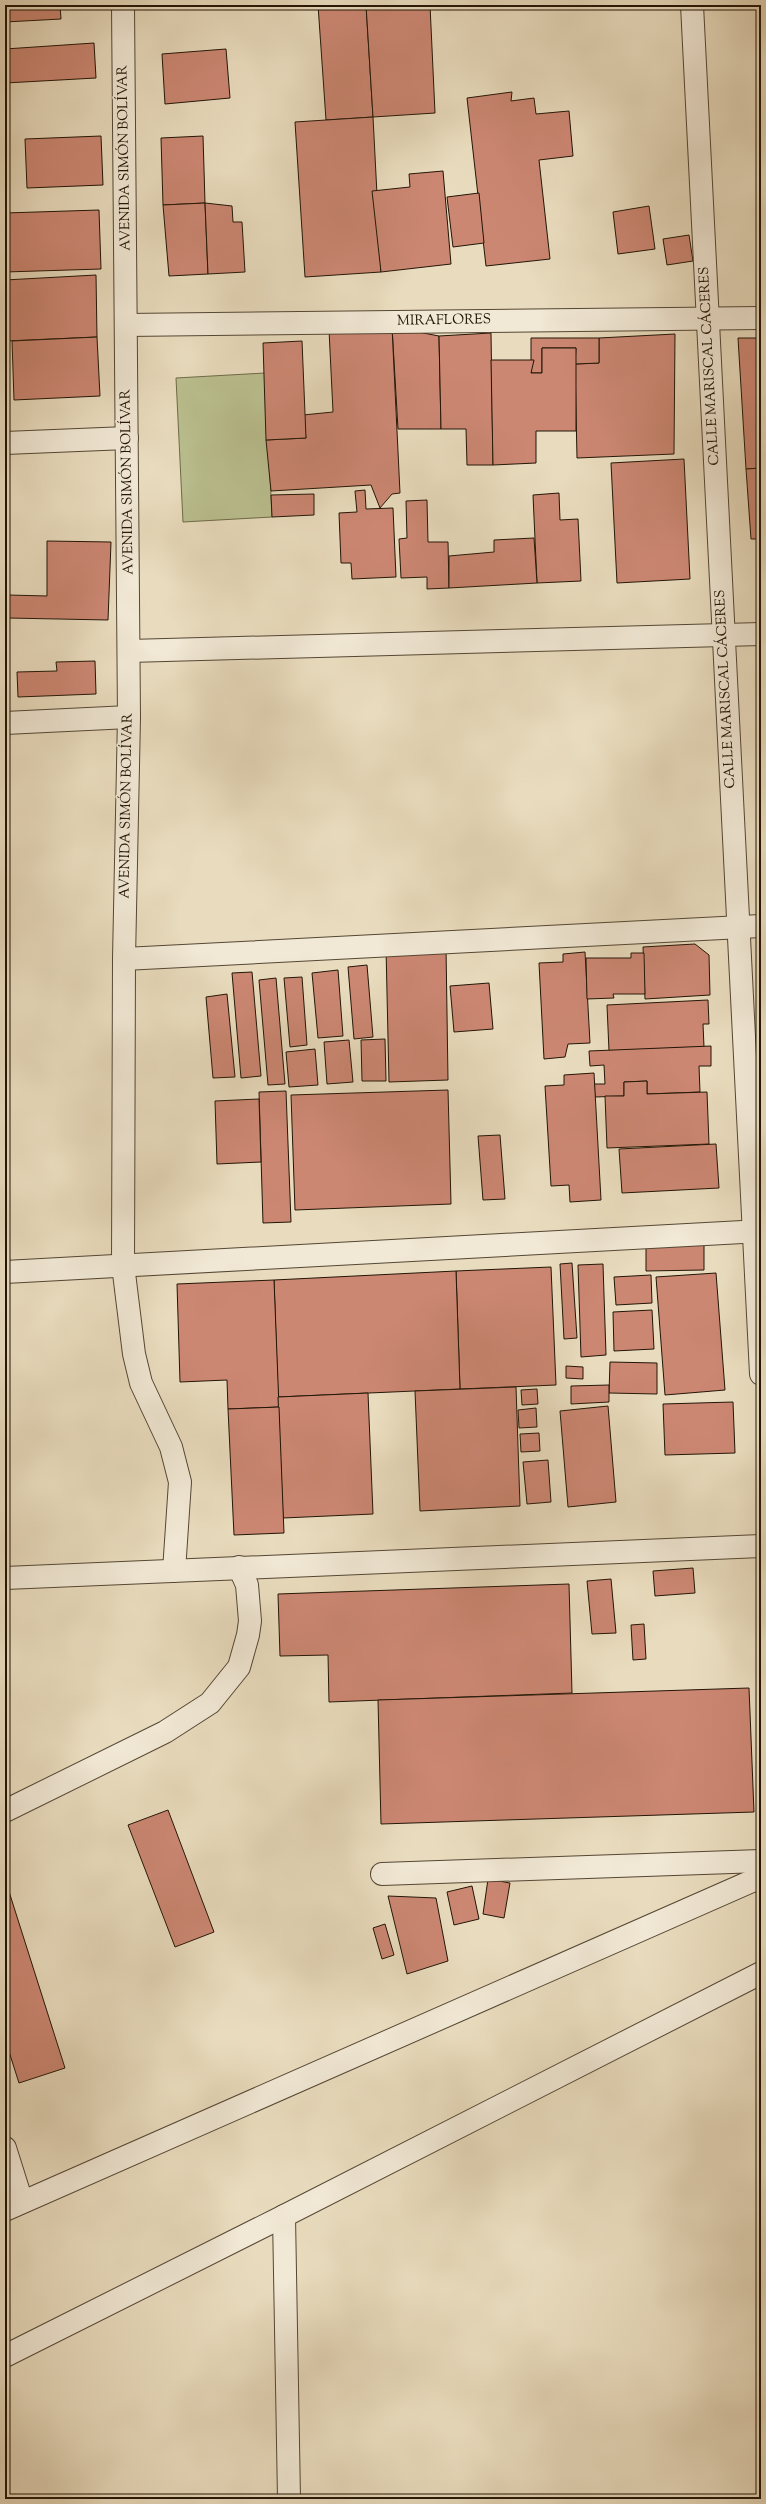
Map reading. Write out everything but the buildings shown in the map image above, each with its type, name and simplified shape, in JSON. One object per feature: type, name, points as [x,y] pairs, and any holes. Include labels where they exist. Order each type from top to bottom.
[{"type":"street","name":"AVENIDA SIMÓN BOLÍVAR","points":[[123,5],[129,651],[124,959],[123,1265],[134,1354],[141,1382],[171,1446],[180,1482],[174,1571]]},
{"type":"street","name":"CALLE MARISCAL CÁCERES","points":[[692,5],[738,927],[757,1231],[761,1374]]},
{"type":"street","name":"MIRAFLORES","points":[[126,325],[761,318]]},
{"type":"street","points":[[5,443],[127,438]]},
{"type":"street","points":[[129,651],[761,634]]},
{"type":"street","points":[[5,723],[129,717]]},
{"type":"street","points":[[124,959],[761,926]]},
{"type":"street","points":[[5,1272],[757,1231]]},
{"type":"street","points":[[5,1578],[761,1546]]},
{"type":"street","points":[[5,1812],[165,1732],[210,1703],[239,1667],[248,1635],[250,1621],[246,1585],[239,1567]]},
{"type":"street","points":[[382,1874],[761,1861]]},
{"type":"street","points":[[5,2148],[14,2206],[761,1877]]},
{"type":"street","points":[[5,2356],[284,2216],[761,1973]]},
{"type":"street","points":[[284,2216],[288,2499]]},
{"type":"green space","points":[[265,373],[272,517],[183,522],[176,378]]}]
